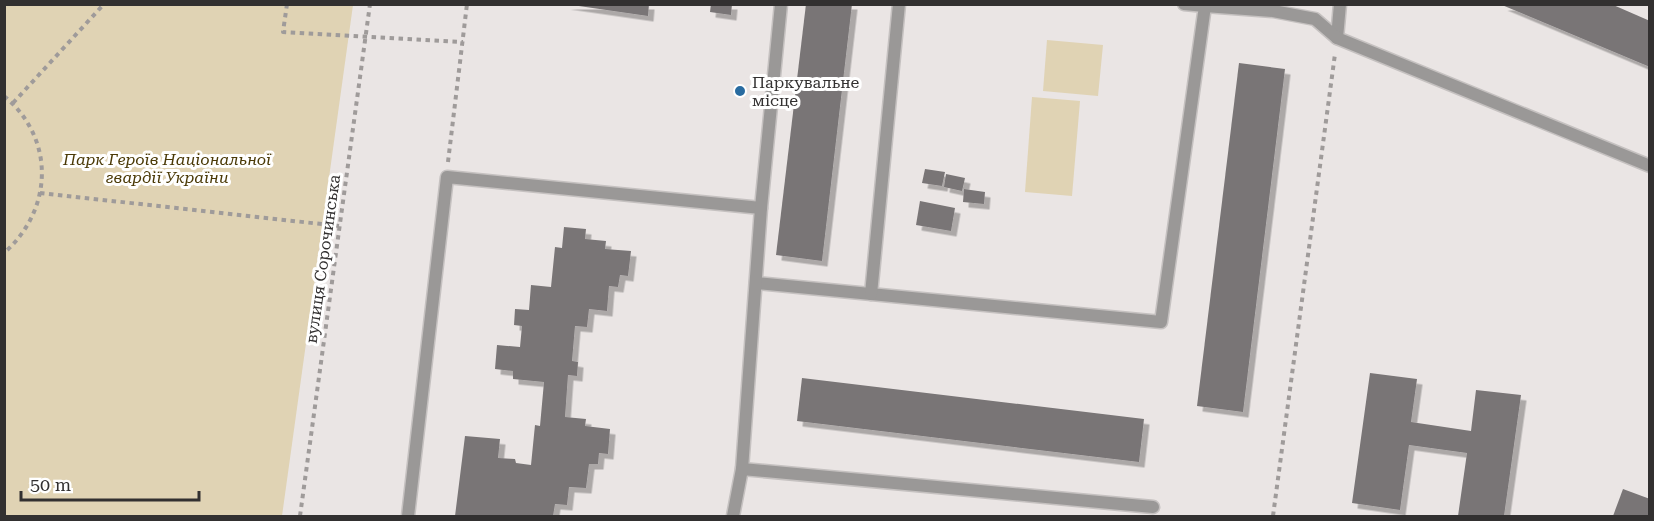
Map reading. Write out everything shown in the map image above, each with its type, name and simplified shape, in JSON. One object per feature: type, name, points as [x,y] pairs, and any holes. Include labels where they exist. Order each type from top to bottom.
[{"type":"lane","points":[[733,516],[742,469],[761,208],[781,4]]},
{"type":"lane","points":[[871,294],[899,4]]},
{"type":"lane","points":[[1184,4],[1273,11],[1315,19],[1337,38],[1650,166]]},
{"type":"lane","points":[[1337,38],[1340,4]]},
{"type":"lane","points":[[756,283],[1161,322],[1205,6]]},
{"type":"lane","points":[[408,516],[447,177],[761,208]]},
{"type":"lane","points":[[742,469],[1153,507]]},
{"type":"path","points":[[13,103],[104,4]]},
{"type":"path","points":[[287,4],[283,32],[463,42]]},
{"type":"path","name":"вулиця Сорочинська","points":[[300,516],[370,4]]},
{"type":"path","points":[[447,177],[467,4]]},
{"type":"path","points":[[1273,516],[1337,38]]},
{"type":"path","points":[[4,96],[13,103],[37,140],[43,175],[37,209],[24,233],[4,253]]},
{"type":"path","points":[[39,193],[339,226]]},
{"type":"green space","name":"Парк Героїв Національної гвардії України","points":[[4,5],[353,5],[282,516],[5,516]]},
{"type":"green space","points":[[1047,40],[1103,45],[1098,96],[1043,91]]},
{"type":"green space","points":[[1032,97],[1080,101],[1072,196],[1025,192]]},
{"type":"building","points":[[565,4],[649,4],[648,16]]},
{"type":"building","points":[[711,4],[732,4],[731,15],[710,12]]},
{"type":"building","points":[[806,4],[852,4],[822,261],[776,255]]},
{"type":"building","points":[[1611,4],[1650,21],[1650,67],[1502,5]]},
{"type":"building","points":[[1239,63],[1285,69],[1243,412],[1197,406]]},
{"type":"building","points":[[925,169],[945,172],[942,186],[922,183]]},
{"type":"building","points":[[946,174],[965,178],[962,191],[944,187]]},
{"type":"building","points":[[964,189],[985,192],[984,204],[963,202]]},
{"type":"building","points":[[920,201],[955,208],[951,231],[916,225]]},
{"type":"building","points":[[564,227],[586,229],[585,239],[606,241],[605,249],[631,251],[628,276],[620,275],[618,287],[609,286],[607,311],[589,309],[587,327],[575,326],[572,361],[578,362],[577,376],[568,375],[565,417],[586,419],[585,426],[610,429],[608,454],[599,453],[598,464],[589,464],[586,488],[569,487],[567,505],[555,504],[553,516],[455,516],[465,436],[500,439],[498,458],[515,459],[516,463],[531,465],[535,425],[540,426],[544,382],[513,379],[513,371],[495,369],[497,345],[520,347],[522,326],[514,325],[515,309],[529,310],[531,285],[551,287],[555,247],[562,248]]},
{"type":"building","points":[[1370,373],[1417,379],[1411,422],[1471,431],[1476,390],[1521,395],[1504,516],[1458,516],[1467,453],[1409,445],[1400,510],[1352,503]]},
{"type":"building","points":[[802,378],[1144,419],[1139,462],[797,421]]},
{"type":"building","points":[[1623,489],[1650,499],[1650,516],[1613,516]]},
{"type":"place","name":"Паркувальне місце","points":[[740,91]]}]
